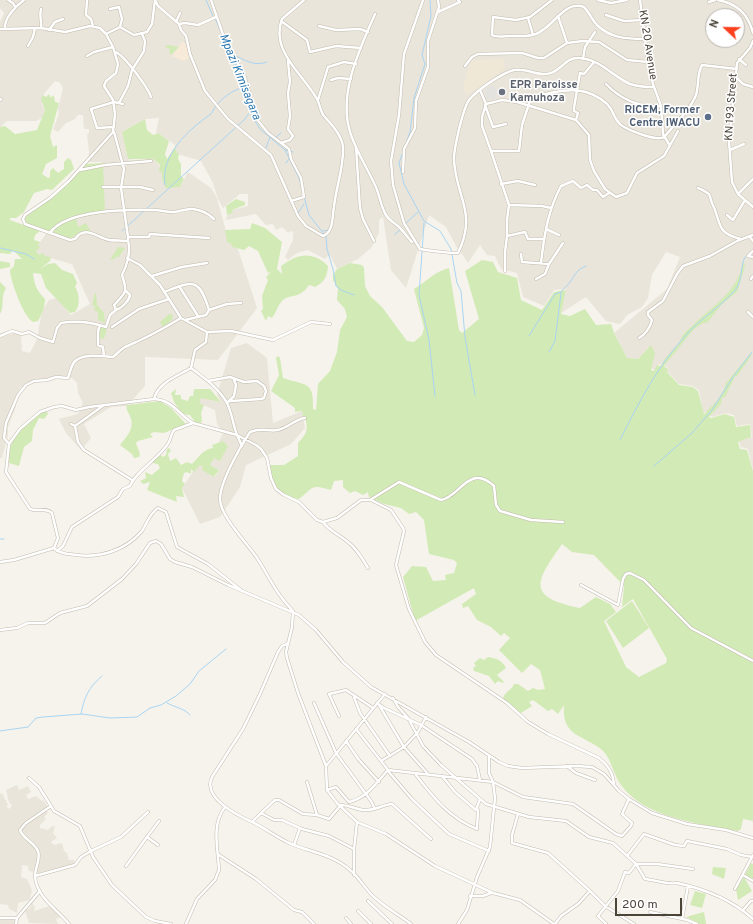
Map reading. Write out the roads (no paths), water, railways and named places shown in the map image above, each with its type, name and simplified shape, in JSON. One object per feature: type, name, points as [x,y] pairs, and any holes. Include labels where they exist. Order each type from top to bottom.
[{"type":"street","points":[[8,0],[13,3],[15,7]]},
{"type":"street","points":[[5,27],[6,21],[15,7],[24,0]]},
{"type":"street","points":[[87,0],[86,15],[91,19],[93,26]]},
{"type":"street","points":[[155,0],[158,6],[178,23],[189,40],[190,54],[205,91],[228,119],[271,155],[298,216],[306,226],[314,232],[325,235],[332,225],[336,191],[342,170],[343,147],[334,127],[322,111],[318,100],[288,60]]},
{"type":"street","points":[[120,27],[134,35],[142,34],[149,30],[152,24],[155,0]]},
{"type":"street","points":[[211,0],[226,43],[244,74],[256,118],[268,133],[289,149],[303,188],[304,198],[291,201]]},
{"type":"street","points":[[280,143],[290,140],[293,136],[288,129],[290,116],[288,93],[290,80],[288,60],[281,42],[281,21],[286,13],[293,10],[304,0]]},
{"type":"street","points":[[415,243],[404,225],[393,185],[391,161],[399,115],[404,54],[423,0]]},
{"type":"street","points":[[403,172],[404,149],[415,128],[416,101],[428,67],[428,41],[438,12],[438,0]]},
{"type":"street","points":[[438,12],[460,2],[458,0]]},
{"type":"street","points":[[552,0],[537,14],[528,18],[516,20],[493,17],[492,35],[533,35],[549,26],[565,7],[579,5],[586,9],[597,25],[610,33],[622,38],[644,39]]},
{"type":"street","points":[[598,0],[611,3],[627,0]]},
{"type":"street","name":"KN 20 Avenue","points":[[640,0],[648,62],[654,87],[661,106],[664,137]]},
{"type":"street","points":[[709,2],[715,0]]},
{"type":"street","points":[[718,0],[728,2],[742,10],[749,20],[753,33]]},
{"type":"street","points":[[106,34],[120,27],[122,19],[119,7],[110,9]]},
{"type":"street","points":[[41,9],[39,16],[42,22],[41,28]]},
{"type":"street","points":[[178,23],[180,13]]},
{"type":"street","points":[[375,14],[361,48],[347,96],[347,112],[351,134],[378,192],[384,212],[390,221],[401,229],[421,249],[438,250],[455,254],[458,253],[461,247],[467,212],[455,166],[455,149],[468,102],[480,90],[512,71],[522,70],[548,74],[571,59],[583,59],[594,62],[630,84],[640,87],[654,87]]},
{"type":"street","points":[[606,15],[624,21],[643,20]]},
{"type":"street","points":[[558,16],[567,43]]},
{"type":"street","points":[[178,23],[198,25],[216,17]]},
{"type":"street","points":[[528,18],[533,35]]},
{"type":"street","points":[[50,30],[55,22],[63,20]]},
{"type":"street","points":[[281,21],[308,40],[310,52],[336,46],[361,48]]},
{"type":"street","points":[[0,28],[41,28],[65,32],[93,26],[100,28],[106,34],[114,47],[118,68],[114,76],[106,81],[104,86],[112,96],[114,102],[114,132],[124,170],[121,188],[130,247],[122,275],[126,291],[130,297],[120,309],[116,310],[110,315],[106,327],[78,321],[61,323],[57,328],[53,342],[40,339],[29,332],[22,334],[12,331],[0,336]]},
{"type":"street","points":[[320,26],[336,30],[360,29],[368,32]]},
{"type":"street","points":[[28,46],[33,37],[35,28]]},
{"type":"street","points":[[583,59],[588,41],[595,32]]},
{"type":"street","points":[[119,103],[128,86],[132,70],[144,50],[145,41],[142,34]]},
{"type":"street","points":[[465,66],[473,56],[484,53],[522,53],[538,58],[544,58],[567,43],[588,41],[599,42],[627,60],[648,62]]},
{"type":"street","points":[[737,69],[739,59],[750,48],[753,41]]},
{"type":"street","points":[[87,56],[94,52],[114,47]]},
{"type":"street","points":[[115,52],[120,54],[144,83],[152,97]]},
{"type":"street","points":[[739,59],[746,65]]},
{"type":"street","points":[[318,100],[328,67],[344,62],[356,64]]},
{"type":"street","points":[[576,120],[578,114],[574,109],[580,73],[584,74],[594,62]]},
{"type":"street","name":"KN 193 Street","points":[[664,137],[691,104],[698,89],[702,65],[737,69],[730,130],[731,176],[738,194],[753,207]]},
{"type":"street","points":[[736,77],[743,84],[753,87]]},
{"type":"street","points":[[332,80],[338,78],[351,79]]},
{"type":"street","points":[[606,84],[619,96],[628,100],[647,106],[661,106]]},
{"type":"street","points":[[480,90],[493,127],[506,124]]},
{"type":"street","points":[[491,151],[519,151],[522,125],[528,105],[532,98],[560,92],[577,91],[593,95],[605,103],[618,122],[626,128],[658,139],[664,137],[670,146]]},
{"type":"street","points":[[485,104],[502,100],[528,105],[576,120],[589,136],[592,166],[600,181],[609,193],[616,197],[627,193],[637,173],[664,156],[678,131]]},
{"type":"street","points":[[114,127],[97,128],[91,110],[114,102],[123,104]]},
{"type":"street","points":[[485,104],[482,121],[501,184],[510,205],[507,220],[505,271]]},
{"type":"street","points":[[114,132],[80,170],[56,193],[23,217],[25,224],[71,241],[85,232],[93,233],[109,240],[128,241]]},
{"type":"street","points":[[730,150],[744,144]]},
{"type":"street","points":[[356,145],[360,208],[363,219],[374,241]]},
{"type":"street","points":[[80,170],[122,162],[151,161]]},
{"type":"street","points":[[738,194],[753,179]]},
{"type":"street","points":[[501,184],[518,181],[535,185]]},
{"type":"street","points":[[541,263],[543,239],[551,208],[561,186],[573,181],[581,188],[587,185],[593,190],[597,190],[602,197],[609,193]]},
{"type":"street","points":[[103,187],[140,187],[153,190]]},
{"type":"street","points":[[698,188],[709,195],[718,214],[718,224],[725,234],[727,236],[741,239]]},
{"type":"street","points":[[727,215],[733,220],[745,200]]},
{"type":"street","points":[[510,205],[542,206],[551,208]]},
{"type":"street","points":[[50,233],[54,227],[79,216],[104,212],[149,210],[172,212],[190,208],[209,215],[214,219]]},
{"type":"street","points":[[546,229],[559,235]]},
{"type":"street","points":[[507,236],[525,232],[528,239],[543,239]]},
{"type":"street","points":[[128,237],[149,237],[150,234],[154,234],[209,238]]},
{"type":"street","points":[[639,338],[645,334],[651,324],[652,320],[648,315],[648,312],[663,301],[677,274],[684,266],[710,256],[741,239],[753,235]]},
{"type":"street","points":[[749,236],[753,241]]},
{"type":"street","points":[[536,279],[545,274],[548,264],[563,243]]},
{"type":"street","points":[[753,251],[748,256],[750,255],[753,257]]},
{"type":"street","points":[[521,254],[522,262],[548,264]]},
{"type":"street","points":[[127,258],[140,265],[152,276],[181,318],[207,332],[231,331],[274,340],[311,322],[330,324]]},
{"type":"street","points":[[152,276],[182,267],[207,263]]},
{"type":"street","points":[[164,292],[187,283],[198,286],[202,290],[209,310]]},
{"type":"street","points":[[180,286],[198,316]]},
{"type":"street","points":[[116,310],[114,305],[126,291]]},
{"type":"street","points":[[112,327],[139,309],[168,299]]},
{"type":"street","points":[[185,320],[206,315],[209,310],[227,304],[241,303]]},
{"type":"street","points":[[748,312],[753,317]]},
{"type":"street","points":[[9,444],[4,438],[6,423],[18,396],[26,385],[34,381],[47,380],[56,377],[68,378],[76,361],[86,357],[113,357],[124,348],[134,345],[146,336],[164,330],[181,318]]},
{"type":"street","points":[[100,325],[98,332],[98,345],[103,347],[104,356]]},
{"type":"street","points":[[154,399],[156,394],[167,381],[191,368],[196,350],[206,342],[207,332]]},
{"type":"street","points":[[191,368],[208,381],[227,403],[242,446]]},
{"type":"street","points":[[208,381],[227,377],[244,382],[257,381],[264,386],[266,394],[261,399],[231,401],[227,403]]},
{"type":"street","points":[[231,401],[236,388],[234,379]]},
{"type":"street","points":[[55,550],[58,538],[52,513],[47,510],[37,511],[30,509],[6,472],[9,444],[20,429],[36,415],[46,409],[59,406],[76,410],[154,399],[170,403],[193,422],[237,435],[256,445],[267,458],[271,478],[276,488],[284,495],[299,502],[317,520],[323,522],[337,518],[363,499],[370,500],[390,510],[403,528],[396,565],[409,609],[425,642],[431,650],[436,655],[516,710],[528,722],[548,734],[599,758],[605,763],[611,772],[614,786]]},
{"type":"street","points":[[75,426],[104,405]]},
{"type":"street","points":[[305,418],[299,419],[280,429],[258,429],[250,432],[222,484],[220,501],[222,508],[258,559],[277,594],[292,612],[292,627],[286,652],[326,766],[327,790],[330,796],[357,822],[386,834],[435,866],[492,892],[520,900],[555,924],[561,916],[578,904],[590,891]]},
{"type":"street","points":[[0,562],[55,550],[63,546],[72,527],[118,497],[123,489],[130,486],[132,480],[169,442],[174,430],[193,422]]},
{"type":"street","points":[[71,424],[75,426]]},
{"type":"street","points":[[75,426],[78,442],[84,450],[132,480]]},
{"type":"street","points":[[370,500],[399,482],[439,499],[445,499],[468,481],[472,479],[481,479],[494,486],[496,505],[500,511],[523,519],[563,522]]},
{"type":"street","points":[[55,550],[66,554],[95,556],[117,550],[133,539],[141,531],[153,511],[161,508],[166,512],[177,546],[208,564],[243,592]]},
{"type":"street","points":[[323,522],[327,528],[349,542],[360,554],[368,568]]},
{"type":"street","points":[[0,630],[17,628],[28,623],[45,623],[60,613],[87,606],[128,573],[153,541],[161,544],[172,561],[197,569],[243,592],[299,615],[316,630],[343,662],[371,686],[508,766],[522,768],[584,766],[597,769],[629,799],[652,813],[687,824],[738,833],[753,838]]},
{"type":"street","points":[[581,584],[618,605],[623,580],[626,574],[630,573],[644,580],[691,628],[753,661]]},
{"type":"street","points":[[288,644],[279,649],[258,700],[210,783],[212,792],[225,807],[245,820],[252,822],[294,845],[330,857],[350,870],[374,897],[410,924]]},
{"type":"street","points":[[339,716],[329,694],[346,690],[373,708]]},
{"type":"street","points":[[326,766],[385,694]]},
{"type":"street","points":[[354,696],[360,713],[365,718],[390,756]]},
{"type":"street","points":[[393,698],[398,707],[408,718],[415,734],[423,746],[437,761],[480,799],[493,807],[518,814],[566,821],[589,836],[613,842],[636,864],[645,879],[688,886],[713,893],[743,910],[753,919]]},
{"type":"street","points":[[314,703],[336,753],[375,809]]},
{"type":"street","points":[[377,703],[384,708],[421,725],[475,761],[480,780]]},
{"type":"street","points":[[377,703],[404,747],[428,774]]},
{"type":"street","points":[[381,761],[404,747],[426,717]]},
{"type":"street","points":[[356,729],[412,799],[449,834],[488,851]]},
{"type":"street","points":[[346,741],[359,760],[379,782]]},
{"type":"street","points":[[458,924],[467,910],[470,896],[475,888],[474,884],[488,851],[493,827],[493,782],[489,773],[489,756]]},
{"type":"street","points":[[566,766],[576,773],[595,780]]},
{"type":"street","points":[[388,770],[493,782],[523,797],[573,804],[616,834],[622,836],[632,823],[622,814],[629,799]]},
{"type":"street","points":[[327,790],[336,787],[349,802],[365,794],[379,782],[388,770]]},
{"type":"street","points":[[415,774],[432,796],[456,819],[476,829],[480,799]]},
{"type":"street","points":[[442,776],[455,792],[478,810]]},
{"type":"street","points":[[29,778],[39,787],[50,806],[60,816],[71,820],[80,826],[91,851],[112,885],[137,910],[155,921],[171,924]]},
{"type":"street","points":[[307,782],[317,815]]},
{"type":"street","points":[[252,822],[270,803],[279,800],[303,814],[317,815],[329,820],[341,805]]},
{"type":"street","points":[[341,805],[347,805],[363,810],[375,809],[392,804],[431,839]]},
{"type":"street","points":[[50,806],[26,823],[20,830],[22,835],[34,845],[39,853],[35,876],[40,891],[69,924]]},
{"type":"street","points":[[186,924],[200,895],[217,877],[219,870],[219,855],[216,837],[217,820],[225,807]]},
{"type":"street","points":[[35,876],[75,866],[81,857],[121,837],[148,812]]},
{"type":"street","points":[[261,813],[274,820],[282,820],[300,828],[329,836],[354,849]]},
{"type":"street","points":[[518,814],[512,835],[512,843],[548,853],[605,906],[634,924]]},
{"type":"street","points":[[126,866],[159,821]]},
{"type":"street","points":[[354,876],[354,849],[357,822]]},
{"type":"street","points":[[294,845],[300,828]]},
{"type":"street","points":[[627,856],[644,834],[675,845],[684,846],[687,841],[728,848],[741,855],[752,856],[751,862],[735,889]]},
{"type":"street","points":[[147,837],[158,845]]},
{"type":"street","points":[[219,855],[256,879],[294,910],[302,912],[314,924]]},
{"type":"street","points":[[636,864],[657,864],[693,869]]},
{"type":"street","points":[[606,924],[598,916],[618,891],[625,872],[629,873],[633,871],[636,864]]},
{"type":"street","points":[[743,875],[753,881]]},
{"type":"street","points":[[682,919],[688,886]]},
{"type":"street","points":[[16,924],[17,918],[40,891]]},
{"type":"street","points":[[470,896],[483,896],[492,892]]},
{"type":"street","points":[[368,901],[392,924]]},
{"type":"street","points":[[743,910],[751,901],[753,901]]},
{"type":"street","points":[[358,911],[370,924]]},
{"type":"street","points":[[650,912],[697,924]]},
{"type":"street","points":[[0,918],[17,918]]},
{"type":"street","points":[[346,918],[351,924]]},
{"type":"waterway","name":"Mpazi Kimisagara","points":[[206,0],[213,16]]},
{"type":"waterway","points":[[430,0],[431,16],[422,55],[425,64],[414,98],[410,132],[399,163],[404,184],[424,221],[440,231],[451,249],[457,283],[461,291],[465,337],[475,395]]},
{"type":"waterway","name":"Mpazi Kimisagara","points":[[215,18],[220,30]]},
{"type":"waterway","name":"Mpazi Kimisagara","points":[[228,49],[242,80],[251,114],[260,129],[285,150],[299,178],[309,215],[324,234]]},
{"type":"waterway","points":[[234,55],[246,61],[258,64],[267,62]]},
{"type":"waterway","points":[[165,185],[167,163],[172,153],[185,135],[211,114],[215,107],[225,97],[243,87]]},
{"type":"waterway","points":[[122,231],[244,120],[250,112]]},
{"type":"waterway","points":[[275,138],[281,133]]},
{"type":"waterway","points":[[266,148],[270,137]]},
{"type":"waterway","name":"Mpazi Kimisagara","points":[[285,150],[293,152]]},
{"type":"waterway","name":"Mpazi Kimisagara","points":[[286,163],[289,159]]},
{"type":"waterway","points":[[298,213],[304,204]]},
{"type":"waterway","points":[[406,223],[418,212]]},
{"type":"waterway","points":[[424,223],[419,295],[429,340],[435,396]]},
{"type":"waterway","name":"Mpazi Kimisagara","points":[[323,231],[329,230]]},
{"type":"waterway","points":[[395,234],[400,230]]},
{"type":"waterway","name":"Mpazi Kimisagara","points":[[326,236],[327,249],[336,286],[341,290],[354,295]]},
{"type":"waterway","points":[[0,248],[26,254],[34,259]]},
{"type":"waterway","points":[[620,440],[642,398],[667,358],[693,328],[736,289],[740,281],[742,264],[745,257]]},
{"type":"waterway","points":[[529,336],[555,294],[561,292],[575,274],[586,266]]},
{"type":"waterway","points":[[549,352],[555,341],[561,293]]},
{"type":"waterway","points":[[654,466],[692,433],[712,410],[733,377],[752,352]]},
{"type":"waterway","points":[[0,731],[28,727],[36,718],[43,717],[82,714],[110,718],[137,717],[150,708],[161,705],[176,696],[190,684],[199,671],[226,649]]},
{"type":"waterway","points":[[81,714],[88,693],[102,676]]},
{"type":"waterway","points":[[167,703],[190,715]]},
{"type":"place","name":"EPR Paroisse Kamuhoza","points":[[502,92]]},
{"type":"place","name":"RICEM, Former Centre IWACU","points":[[708,117]]}]
